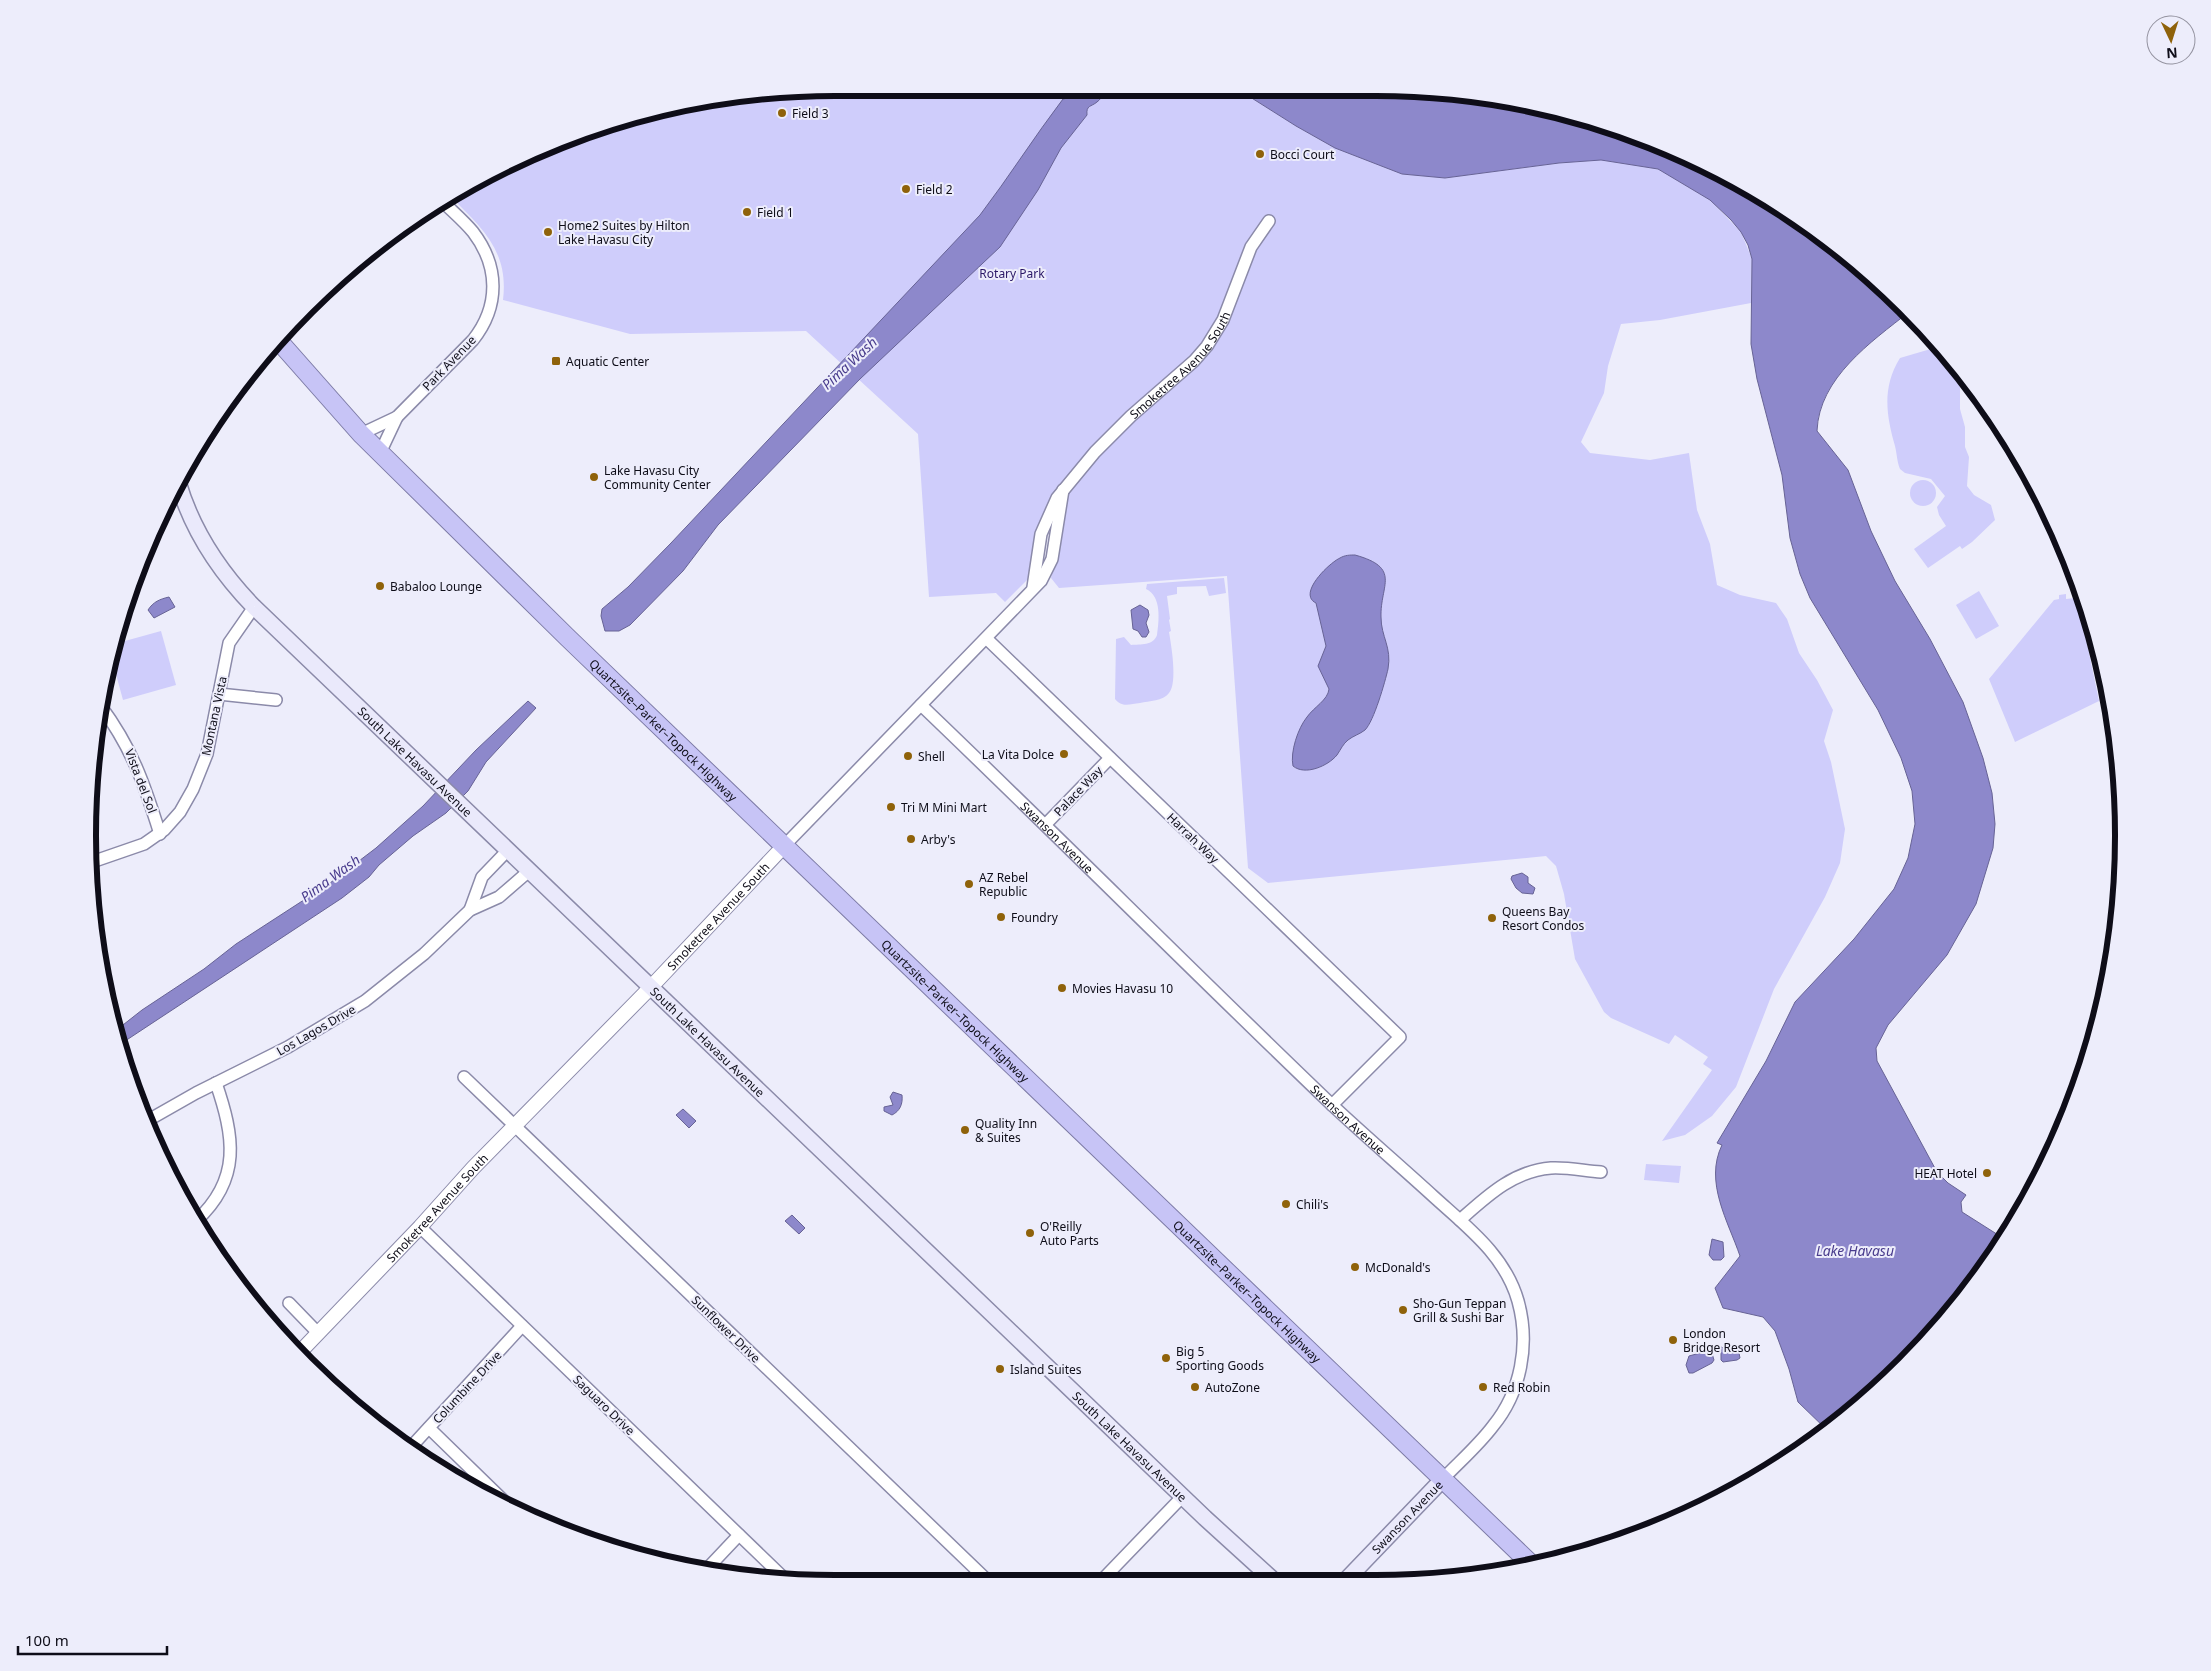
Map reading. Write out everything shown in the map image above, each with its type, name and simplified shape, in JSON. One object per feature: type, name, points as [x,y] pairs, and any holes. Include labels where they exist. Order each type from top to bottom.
[{"type":"highway","points":[[283,345],[361,434]]},
{"type":"highway","name":"Quartzsite–Parker–Topock Highway","points":[[361,434],[784,846],[1526,1560]]},
{"type":"main road","name":"South Lake Havasu Avenue","points":[[179,496],[211,555],[224,574],[254,607],[1268,1575]]},
{"type":"main road","name":"Swanson Avenue","points":[[1351,1575],[1442,1480]]},
{"type":"street","name":"Park Avenue","points":[[380,453],[397,417],[477,335],[486,321],[492,299],[493,278],[485,251],[471,230],[448,207]]},
{"type":"street","name":"Smoketree Avenue South","points":[[304,1348],[420,1227],[473,1168],[651,987],[784,846],[921,704],[987,639],[1032,590],[1041,534],[1051,507],[1131,416],[1194,361],[1207,346],[1223,320],[1251,247],[1269,221]]},
{"type":"street","name":"Park Avenue","points":[[361,434],[397,417]]},
{"type":"street","name":"Montana Vista","points":[[97,860],[136,848],[160,834],[180,812],[200,772],[212,736],[229,643],[254,607]]},
{"type":"street","name":"Harrah Way","points":[[987,639],[1400,1037],[1332,1105]]},
{"type":"street","points":[[219,694],[276,700]]},
{"type":"street","name":"Swanson Avenue","points":[[921,704],[1332,1105],[1489,1248],[1509,1278],[1521,1313],[1523,1349],[1519,1373],[1506,1407],[1492,1428],[1442,1480]]},
{"type":"street","name":"Vista del Sol","points":[[107,714],[135,760],[160,834]]},
{"type":"street","name":"Palace Way","points":[[1046,824],[1110,758]]},
{"type":"street","name":"Los Lagos Drive","points":[[470,910],[482,877],[508,850]]},
{"type":"street","name":"Los Lagos Drive","points":[[153,1117],[288,1047],[365,1001],[424,954],[470,910],[499,898],[529,871]]},
{"type":"street","name":"Sunflower Drive","points":[[464,1078],[982,1575]]},
{"type":"street","points":[[201,1215],[219,1192],[226,1176],[230,1158],[228,1123],[216,1083]]},
{"type":"street","points":[[1460,1220],[1513,1178],[1551,1168],[1601,1172]]},
{"type":"street","name":"Saguaro Drive","points":[[420,1227],[778,1572]]},
{"type":"street","points":[[289,1303],[318,1333]]},
{"type":"street","name":"Columbine Drive","points":[[415,1443],[522,1326]]},
{"type":"street","points":[[430,1428],[492,1490]]},
{"type":"street","points":[[1107,1575],[1183,1496]]},
{"type":"street","points":[[712,1564],[739,1535]]},
{"type":"green space","name":"Rotary Park","points":[[836,96],[1248,96],[1335,148],[1402,174],[1445,178],[1559,163],[1601,160],[1658,169],[1710,200],[1741,232],[1752,259],[1751,303],[1660,320],[1621,324],[1608,366],[1604,393],[1581,442],[1590,453],[1650,460],[1689,453],[1697,510],[1710,544],[1717,585],[1740,595],[1776,603],[1787,619],[1799,653],[1817,680],[1833,710],[1824,741],[1831,762],[1845,829],[1840,863],[1825,897],[1774,989],[1736,1087],[1712,1116],[1685,1135],[1662,1141],[1712,1070],[1703,1064],[1708,1057],[1675,1035],[1669,1044],[1611,1018],[1604,1012],[1575,959],[1564,894],[1556,866],[1546,856],[1268,883],[1248,868],[1227,576],[1059,588],[1051,578],[1068,493],[1098,455],[1133,418],[1188,370],[1220,319],[1204,344],[1067,479],[1031,576],[1005,602],[996,593],[929,597],[918,434],[806,331],[630,334],[503,300],[504,283],[502,268],[497,254],[491,242],[473,219],[456,202],[509,172],[598,135],[644,121],[691,110],[787,98]]},
{"type":"green space","points":[[1932,349],[1960,383],[1960,409],[1965,427],[1965,447],[1969,457],[1967,486],[1974,495],[1991,505],[1995,520],[1972,542],[1962,549],[1960,546],[1928,568],[1914,549],[1946,526],[1939,515],[1937,507],[1945,496],[1931,479],[1905,473],[1898,464],[1889,423],[1887,401],[1890,380],[1900,358]]},
{"type":"green space","points":[[1923,480],[1932,484],[1936,493],[1932,502],[1923,506],[1914,502],[1910,493],[1914,484]]},
{"type":"green space","points":[[1224,578],[1226,593],[1209,596],[1206,586],[1177,587],[1177,594],[1167,596],[1171,631],[1169,632],[1173,672],[1172,688],[1166,696],[1160,699],[1126,705],[1120,704],[1115,699],[1116,639],[1124,637],[1131,645],[1143,644],[1150,643],[1157,635],[1159,616],[1157,603],[1155,597],[1146,589],[1147,584]]},
{"type":"green space","points":[[1979,591],[1999,626],[1976,639],[1956,605]]},
{"type":"green space","points":[[2066,594],[2066,599],[2075,598],[2082,619],[2099,701],[2015,742],[1989,679],[2054,600],[2059,599],[2059,595]]},
{"type":"green space","points":[[161,631],[176,685],[123,700],[115,670],[122,642]]},
{"type":"green space","points":[[1646,1164],[1681,1166],[1679,1183],[1644,1180]]},
{"type":"water","name":"Pima Wash","points":[[1069,96],[1102,96],[1088,108],[1087,115],[1061,148],[1038,190],[1000,247],[860,379],[718,525],[683,571],[630,625],[619,631],[605,631],[601,616],[602,609],[628,587],[671,543],[980,215],[1063,99]]},
{"type":"water","name":"Lake Havasu","points":[[1248,96],[1376,96],[1472,103],[1520,110],[1567,121],[1613,135],[1702,172],[1745,195],[1826,249],[1863,280],[1902,317],[1864,349],[1837,378],[1827,394],[1820,412],[1817,431],[1848,470],[1871,531],[1895,581],[1930,639],[1963,702],[1983,758],[1992,793],[1995,824],[1993,848],[1976,904],[1947,955],[1888,1025],[1876,1048],[1877,1061],[1937,1172],[1948,1183],[1966,1195],[1961,1202],[1962,1212],[1997,1234],[1962,1286],[1931,1323],[1863,1391],[1822,1425],[1798,1402],[1789,1369],[1775,1331],[1763,1317],[1723,1308],[1715,1288],[1740,1256],[1724,1215],[1717,1187],[1717,1159],[1722,1145],[1717,1143],[1766,1061],[1795,1002],[1854,939],[1894,889],[1908,858],[1915,824],[1912,791],[1901,758],[1878,710],[1810,598],[1800,574],[1790,538],[1782,475],[1757,379],[1751,344],[1752,259],[1748,245],[1741,232],[1731,220],[1710,200],[1658,169],[1601,160],[1559,163],[1445,178],[1402,174],[1335,148]]},
{"type":"water","points":[[1355,555],[1370,560],[1384,572],[1385,587],[1381,624],[1389,654],[1387,675],[1375,710],[1365,730],[1348,740],[1337,755],[1328,763],[1310,770],[1298,769],[1293,766],[1292,760],[1298,734],[1310,713],[1326,697],[1329,689],[1318,666],[1326,646],[1316,603],[1311,599],[1310,593],[1312,586],[1329,566],[1342,557]]},
{"type":"water","points":[[169,597],[175,607],[154,618],[148,610],[150,607],[157,601]]},
{"type":"water","points":[[1140,605],[1148,610],[1149,615],[1146,623],[1149,632],[1146,637],[1142,637],[1138,631],[1133,629],[1131,610]]},
{"type":"water","points":[[528,701],[536,708],[486,762],[468,791],[446,813],[413,836],[379,865],[369,877],[342,898],[125,1041],[121,1027],[142,1010],[204,969],[236,944],[330,883],[376,848],[423,806],[476,750]]},
{"type":"water","points":[[1522,873],[1528,877],[1528,883],[1535,888],[1533,894],[1522,893],[1516,888],[1511,879],[1512,876]]},
{"type":"water","points":[[893,1092],[902,1095],[902,1098],[899,1109],[892,1115],[884,1111],[884,1107],[893,1105],[890,1097]]},
{"type":"water","points":[[683,1109],[696,1121],[689,1128],[676,1115]]},
{"type":"water","points":[[792,1215],[805,1228],[799,1234],[785,1221]]},
{"type":"water","points":[[1712,1239],[1723,1242],[1724,1257],[1721,1260],[1713,1260],[1709,1255]]},
{"type":"water","points":[[1721,1347],[1739,1353],[1740,1358],[1723,1362],[1721,1360]]},
{"type":"water","points":[[1711,1350],[1714,1360],[1712,1363],[1693,1373],[1689,1373],[1686,1365],[1689,1356]]},
{"type":"place","name":"Field 3","points":[[782,113]]},
{"type":"place","name":"Bocci Court","points":[[1260,154]]},
{"type":"place","name":"Field 2","points":[[906,189]]},
{"type":"place","name":"Field 1","points":[[747,212]]},
{"type":"place","name":"Home2 Suites by Hilton Lake Havasu City","points":[[548,232]]},
{"type":"place","name":"Aquatic Center","points":[[556,361]]},
{"type":"place","name":"Lake Havasu City Community Center","points":[[594,477]]},
{"type":"place","name":"Babaloo Lounge","points":[[380,586]]},
{"type":"place","name":"La Vita Dolce","points":[[1064,754]]},
{"type":"place","name":"Shell","points":[[908,756]]},
{"type":"place","name":"Tri M Mini Mart","points":[[891,807]]},
{"type":"place","name":"Arby's","points":[[911,839]]},
{"type":"place","name":"AZ Rebel Republic","points":[[969,884]]},
{"type":"place","name":"Foundry","points":[[1001,917]]},
{"type":"place","name":"Queens Bay Resort Condos","points":[[1492,918]]},
{"type":"place","name":"Movies Havasu 10","points":[[1062,988]]},
{"type":"place","name":"Quality Inn & Suites","points":[[965,1130]]},
{"type":"place","name":"HEAT Hotel","points":[[1987,1173]]},
{"type":"place","name":"Chili's","points":[[1286,1204]]},
{"type":"place","name":"O'Reilly Auto Parts","points":[[1030,1233]]},
{"type":"place","name":"McDonald's","points":[[1355,1267]]},
{"type":"place","name":"Sho-Gun Teppan Grill & Sushi Bar","points":[[1403,1310]]},
{"type":"place","name":"London Bridge Resort","points":[[1673,1340]]},
{"type":"place","name":"Big 5 Sporting Goods","points":[[1166,1358]]},
{"type":"place","name":"Island Suites","points":[[1000,1369]]},
{"type":"place","name":"AutoZone","points":[[1195,1387]]},
{"type":"place","name":"Red Robin","points":[[1483,1387]]}]
